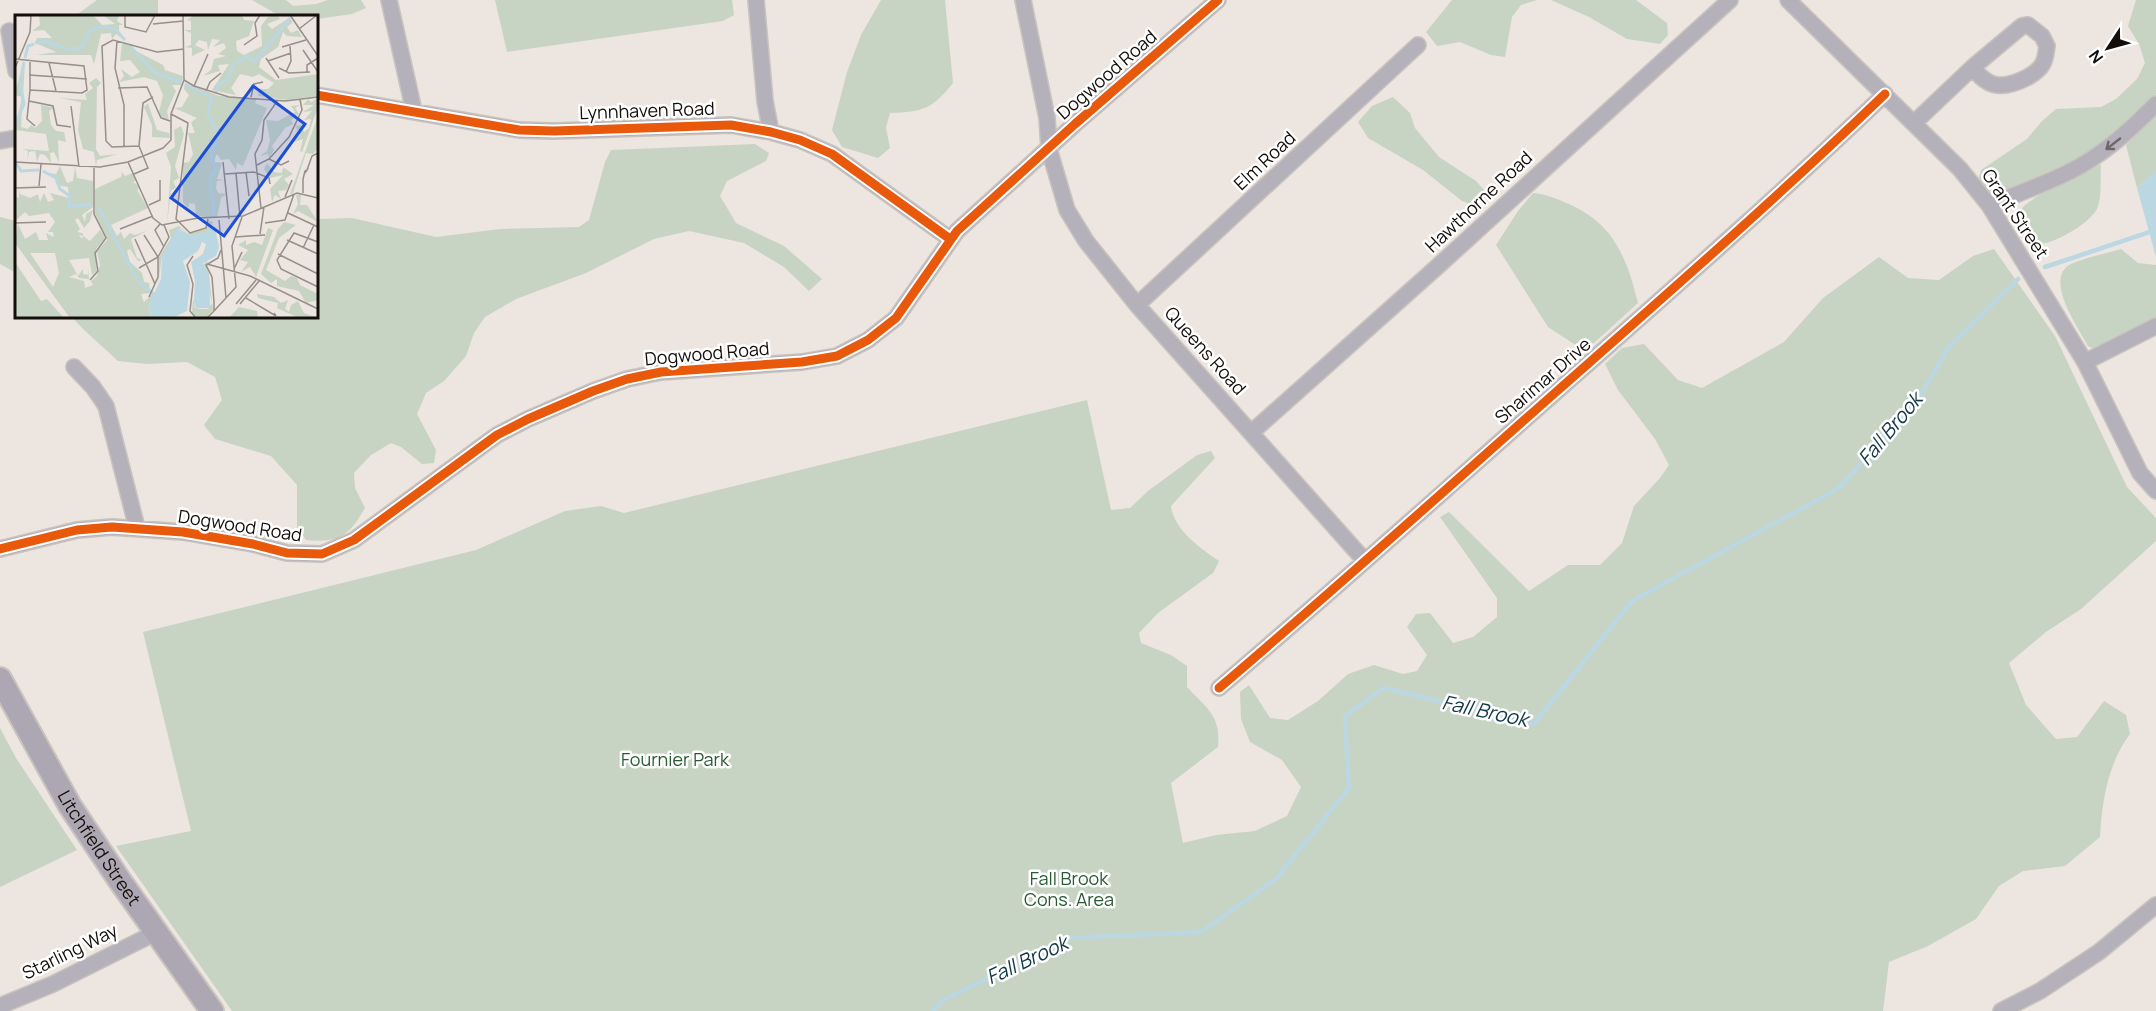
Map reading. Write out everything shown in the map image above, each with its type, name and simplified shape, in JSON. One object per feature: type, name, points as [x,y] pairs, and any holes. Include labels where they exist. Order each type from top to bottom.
[{"type":"main road","name":"Litchfield Street","points":[[0,679],[70,806],[155,933],[212,1011]]},
{"type":"street","points":[[389,0],[414,111]]},
{"type":"street","points":[[756,0],[764,89],[771,132]]},
{"type":"street","name":"Queens Road","points":[[1023,0],[1047,118],[1048,148],[1067,210],[1086,240],[1137,305],[1365,561]]},
{"type":"street","name":"Dogwood Road","points":[[0,549],[77,530],[112,527],[183,532],[253,544],[287,553],[322,554],[354,540],[497,435],[593,391],[627,379],[661,372],[802,362],[837,356],[868,340],[896,318],[957,231],[1048,148],[1218,0]]},
{"type":"street","name":"Hawthorne Road","points":[[1252,432],[1730,0]]},
{"type":"street","name":"Grant Street","points":[[1788,0],[1960,169],[1989,205],[2085,362],[2140,473],[2156,491]]},
{"type":"street","points":[[1914,123],[1973,67],[2022,26],[2028,25],[2037,31],[2047,46],[2042,65],[2034,74],[2009,86],[1990,84],[1980,77],[1973,67]]},
{"type":"street","points":[[9,30],[15,65]]},
{"type":"street","name":"Elm Road","points":[[1137,305],[1418,45]]},
{"type":"street","name":"Sharimar Drive","points":[[1219,688],[1768,204],[1885,94]]},
{"type":"street","name":"Lynnhaven Road","points":[[318,95],[519,130],[554,131],[731,125],[771,132],[800,140],[832,154],[950,240]]},
{"type":"street","points":[[1989,205],[2067,173],[2098,155],[2126,134],[2156,104]]},
{"type":"street","points":[[0,141],[15,138]]},
{"type":"street","points":[[2085,362],[2156,326]]},
{"type":"street","points":[[74,367],[93,387],[106,406],[137,528]]},
{"type":"street","points":[[2001,1011],[2040,991],[2099,952],[2156,904]]},
{"type":"street","name":"Starling Way","points":[[0,1006],[53,984],[155,933]]},
{"type":"green space","points":[[97,0],[158,0],[158,15],[76,15]]},
{"type":"green space","points":[[252,0],[286,0],[293,6],[316,4],[328,0],[361,0],[366,8],[352,14],[318,19],[318,15],[278,15]]},
{"type":"green space","points":[[495,0],[732,0],[734,15],[723,21],[507,52]]},
{"type":"green space","points":[[881,0],[945,0],[953,83],[933,104],[911,112],[890,113],[886,128],[890,148],[878,158],[842,147],[832,130],[847,72],[861,35]]},
{"type":"green space","points":[[1452,0],[1537,0],[1521,5],[1512,17],[1505,57],[1491,55],[1460,42],[1437,46],[1426,32]]},
{"type":"green space","points":[[1551,0],[1636,0],[1667,23],[1668,35],[1660,44],[1627,39],[1589,17]]},
{"type":"green space","points":[[2136,0],[2156,0],[2156,94],[2126,124],[2094,150],[2057,170],[1991,196],[1978,181],[1981,170],[2027,139],[2056,109],[2101,107],[2116,99],[2137,79],[2145,63],[2139,44],[2128,26]]},
{"type":"green space","points":[[1393,97],[1410,113],[1415,128],[1439,157],[1476,181],[1492,199],[1481,208],[1462,201],[1423,170],[1368,138],[1358,122],[1372,106]]},
{"type":"green space","points":[[2156,116],[2156,171],[2137,188],[2126,145]]},
{"type":"green space","points":[[755,144],[769,153],[766,161],[727,181],[720,196],[736,223],[784,246],[822,279],[809,291],[784,267],[744,243],[689,231],[654,239],[586,273],[516,299],[485,317],[474,333],[466,356],[444,381],[426,393],[417,414],[436,450],[434,463],[422,464],[401,447],[391,443],[371,455],[354,473],[355,488],[365,508],[354,525],[335,539],[306,540],[297,527],[297,485],[271,456],[215,439],[204,425],[222,400],[215,377],[187,362],[147,364],[118,361],[73,318],[318,318],[318,219],[352,218],[436,237],[500,229],[579,227],[589,220],[605,162],[611,150]]},
{"type":"green space","points":[[2101,164],[2098,206],[2088,219],[2070,233],[2049,242],[2033,244],[2023,238],[2018,222],[2024,206],[2050,189]]},
{"type":"green space","points":[[1533,193],[1569,204],[1598,222],[1616,244],[1629,271],[1638,303],[1594,343],[1577,346],[1548,327],[1496,245]]},
{"type":"green space","points":[[0,217],[15,221],[15,272],[0,264]]},
{"type":"green space","points":[[1994,249],[2055,336],[2127,487],[2156,518],[2156,541],[2081,609],[2046,632],[2009,663],[2026,705],[2056,739],[2077,737],[2104,701],[2126,715],[2130,734],[2122,745],[2111,770],[2102,810],[2100,837],[2065,866],[2023,871],[1999,886],[1976,919],[1928,946],[1889,962],[1883,1011],[232,1011],[116,846],[191,831],[143,632],[476,550],[565,511],[601,506],[624,513],[1087,400],[1111,510],[1130,508],[1148,491],[1197,455],[1211,451],[1215,458],[1171,506],[1182,531],[1219,561],[1213,573],[1158,613],[1139,633],[1141,643],[1171,655],[1187,666],[1187,687],[1211,713],[1217,727],[1218,747],[1171,783],[1183,843],[1216,835],[1255,831],[1287,816],[1301,787],[1282,760],[1250,742],[1241,719],[1240,692],[1249,685],[1270,718],[1288,720],[1318,701],[1348,674],[1374,665],[1403,674],[1417,671],[1427,655],[1407,627],[1416,614],[1430,613],[1453,643],[1473,637],[1497,617],[1497,598],[1440,517],[1449,512],[1529,591],[1568,565],[1600,565],[1622,543],[1634,506],[1669,465],[1655,439],[1618,390],[1605,364],[1622,348],[1644,344],[1678,380],[1702,388],[1784,342],[1823,298],[1879,257],[1908,278],[1939,280],[1973,256]]},
{"type":"green space","points":[[2121,249],[2138,263],[2156,265],[2156,320],[2093,349],[2088,346],[2065,303],[2060,280],[2063,271],[2071,264]]},
{"type":"green space","points":[[0,728],[16,758],[77,850],[0,887]]},
{"type":"water","points":[[2156,171],[2156,257],[2137,188]]},
{"type":"waterway","name":"Fall Brook","points":[[2045,267],[2156,230]]},
{"type":"waterway","name":"Fall Brook","points":[[933,1011],[943,1000],[1070,938],[1201,932],[1276,879],[1349,788],[1345,716],[1384,688],[1534,724],[1632,601],[1839,488],[1917,402],[1947,349],[2018,279]]},
{"type":"cycle path","points":[[0,549],[77,530],[112,527],[183,532],[253,544],[287,553],[322,554],[354,540],[497,435],[593,391],[627,379],[661,372],[802,362],[837,356],[868,340],[896,318],[957,231],[1075,124],[1218,0]]},
{"type":"cycle path","points":[[1219,688],[1681,282],[1885,94]]},
{"type":"cycle path","points":[[318,95],[519,130],[554,131],[731,125],[771,132],[800,140],[832,154],[950,239]]},
{"type":"park label","name":"Fournier Park","points":[[675,760]]},
{"type":"park label","name":"Fall Brook Cons. Area","points":[[1069,889]]}]
